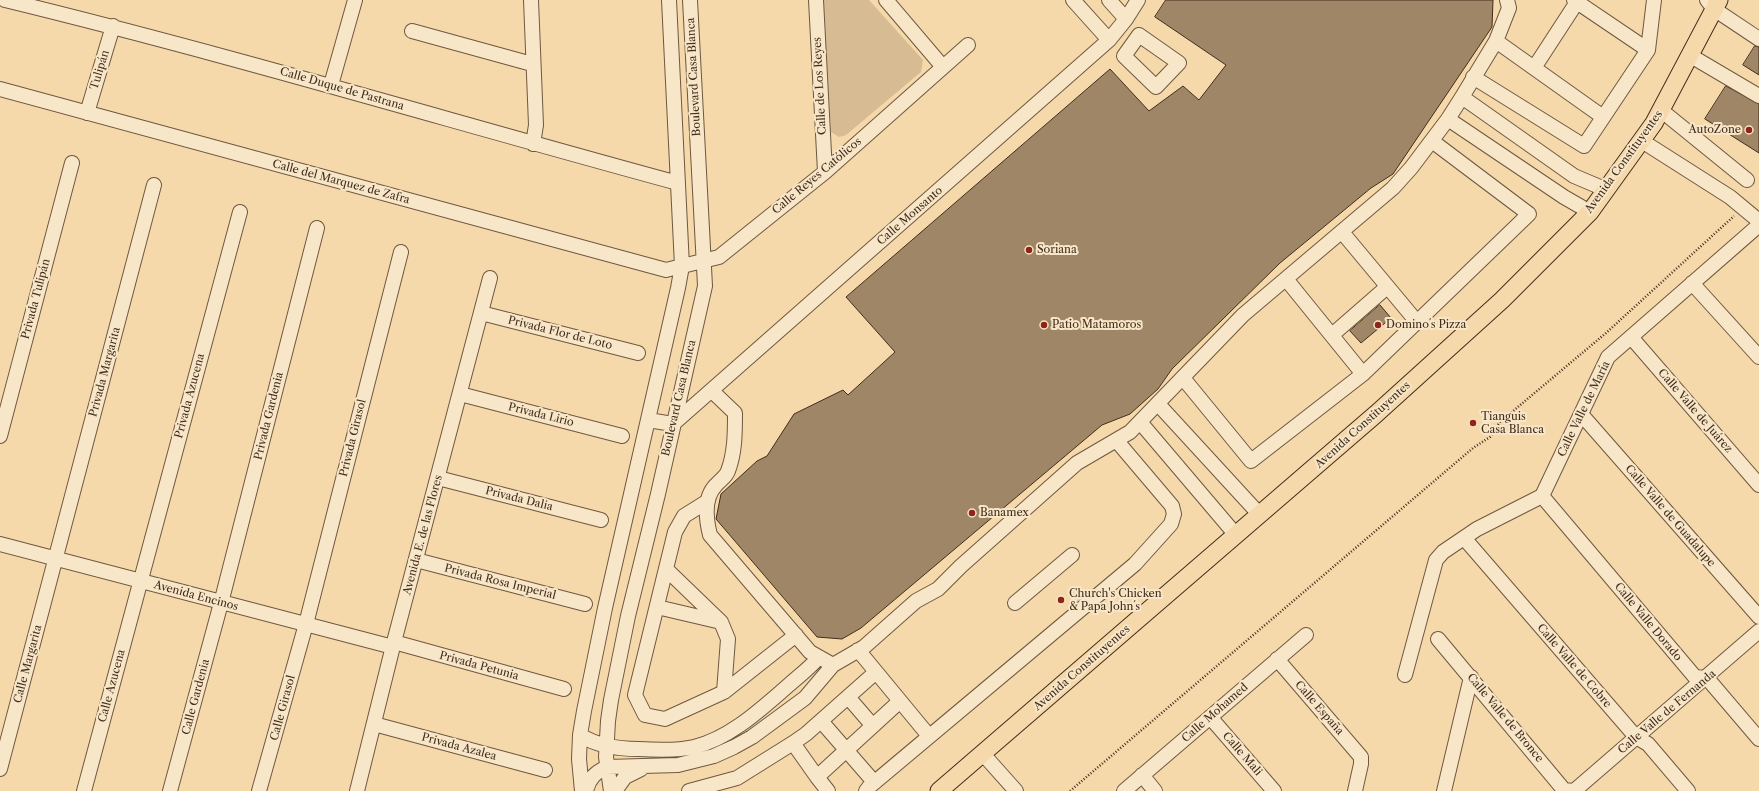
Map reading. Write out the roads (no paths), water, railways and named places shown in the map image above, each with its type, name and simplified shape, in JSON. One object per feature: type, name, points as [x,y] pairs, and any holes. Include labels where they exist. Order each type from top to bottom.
[{"type":"main road","name":"Avenida Constituyentes","points":[[939,791],[1260,515],[1502,300],[1590,212],[1662,111],[1691,56],[1713,3]]},
{"type":"street","name":"Calle Duque de Pastrana","points":[[5,0],[113,26],[331,85],[534,144],[678,183]]},
{"type":"street","points":[[331,85],[355,0]]},
{"type":"street","points":[[531,0],[532,64],[536,125],[534,144]]},
{"type":"street","name":"Boulevard Casa Blanca","points":[[582,791],[579,759],[580,735],[605,608],[682,266],[669,0]]},
{"type":"street","name":"Boulevard Casa Blanca","points":[[612,791],[607,767],[607,746],[611,700],[628,616],[705,286],[705,261],[690,0]]},
{"type":"street","name":"Calle de Los Reyes","points":[[816,0],[824,172]]},
{"type":"street","points":[[886,0],[943,67]]},
{"type":"street","points":[[1073,0],[1113,35],[1130,47]]},
{"type":"street","points":[[1109,0],[1126,19]]},
{"type":"street","name":"Calle Monsanto","points":[[673,424],[1113,35],[1126,19],[1138,0]]},
{"type":"street","points":[[586,791],[591,778],[597,772],[607,767],[678,765],[699,760],[734,747],[752,738],[805,698],[833,664],[858,650],[916,601],[938,589],[961,566],[1077,463],[1130,432],[1243,315],[1393,188],[1432,141],[1448,119],[1496,41],[1509,8],[1507,0]]},
{"type":"street","points":[[1473,77],[1584,146],[1648,50],[1654,0]]},
{"type":"street","points":[[1534,68],[1576,1],[1648,50]]},
{"type":"street","points":[[1713,3],[1759,38]]},
{"type":"street","name":"Tulipán","points":[[87,113],[113,26]]},
{"type":"street","points":[[412,31],[532,64]]},
{"type":"street","points":[[1496,41],[1603,117]]},
{"type":"street","name":"Calle Reyes Católicos","points":[[682,266],[719,257],[824,172],[968,45]]},
{"type":"street","points":[[1691,56],[1758,96]]},
{"type":"street","name":"Calle del Marquez de Zafra","points":[[0,89],[666,270],[682,266]]},
{"type":"street","points":[[1462,97],[1574,176],[1607,190]]},
{"type":"street","points":[[1662,111],[1746,180]]},
{"type":"street","points":[[1448,119],[1564,197],[1590,212]]},
{"type":"street","points":[[675,133],[697,133]]},
{"type":"street","points":[[1183,378],[1251,461],[1364,374],[1529,214],[1432,141]]},
{"type":"street","points":[[1642,141],[1730,197],[1759,221]]},
{"type":"street","name":"Privada Tulipán","points":[[0,436],[72,163]]},
{"type":"street","name":"Privada Margarita","points":[[57,559],[154,185]]},
{"type":"street","name":"Privada Azucena","points":[[140,581],[240,212]]},
{"type":"street","name":"Calle Valle de María","points":[[1542,496],[1606,360],[1692,282],[1759,225]]},
{"type":"street","name":"Privada Gardenia","points":[[222,603],[318,228]]},
{"type":"street","points":[[1342,232],[1417,322]]},
{"type":"street","name":"Privada Girasol","points":[[306,624],[401,252]]},
{"type":"street","name":"Avenida E. de las Flores","points":[[356,791],[393,644],[490,278]]},
{"type":"street","points":[[1286,279],[1364,374]]},
{"type":"street","points":[[1692,282],[1759,357]]},
{"type":"street","points":[[1332,335],[1387,287]]},
{"type":"street","name":"Privada Flor de Loto","points":[[481,313],[638,354]]},
{"type":"street","name":"Calle Valle de Juárez","points":[[1631,337],[1759,485]]},
{"type":"street","points":[[712,390],[735,413],[735,436],[728,474],[714,486],[708,501],[706,518],[710,535],[810,652],[833,664]]},
{"type":"street","name":"Privada Lirio","points":[[460,394],[622,436]]},
{"type":"street","points":[[1158,404],[1260,515]]},
{"type":"street","name":"Calle Valle de Guadalupe","points":[[1581,414],[1759,617]]},
{"type":"street","points":[[648,420],[673,424]]},
{"type":"street","points":[[1140,422],[1236,535]]},
{"type":"street","points":[[821,721],[846,750],[870,787],[1135,564],[1171,524],[1174,514],[1172,506],[1116,440]]},
{"type":"street","name":"Privada Dalia","points":[[438,478],[601,520]]},
{"type":"street","points":[[1405,675],[1436,560],[1443,552],[1477,529],[1542,496]]},
{"type":"street","name":"Calle Valle Dorado","points":[[1542,496],[1695,677],[1707,678],[1759,739]]},
{"type":"street","points":[[708,501],[684,516],[675,532],[635,695],[644,715],[665,719],[724,692],[796,635]]},
{"type":"street","name":"Calle Valle de Cobre","points":[[1464,538],[1636,737],[1648,744],[1688,791]]},
{"type":"street","name":"Avenida Encinos","points":[[0,544],[222,603],[393,644]]},
{"type":"street","points":[[1015,603],[1072,555]]},
{"type":"street","name":"Calle Margarita","points":[[0,769],[57,559]]},
{"type":"street","name":"Privada Rosa Imperial","points":[[416,560],[585,604]]},
{"type":"street","points":[[666,569],[721,622],[728,639],[724,692]]},
{"type":"street","name":"Calle Azucena","points":[[84,791],[140,581]]},
{"type":"street","name":"Calle Gardenia","points":[[170,791],[222,603]]},
{"type":"street","points":[[656,607],[721,622]]},
{"type":"street","name":"Calle Girasol","points":[[260,791],[306,624]]},
{"type":"street","name":"Calle Valle de Fernanda","points":[[1574,791],[1759,632]]},
{"type":"street","name":"Calle Mohamed","points":[[1124,791],[1306,635]]},
{"type":"street","name":"Calle Valle de Bronce","points":[[1438,639],[1564,790],[1574,791]]},
{"type":"street","name":"Privada Petunia","points":[[393,644],[564,689]]},
{"type":"street","points":[[858,650],[929,736]]},
{"type":"street","points":[[580,735],[607,746],[654,750],[693,747],[720,736],[762,710],[819,657]]},
{"type":"street","name":"Calle España","points":[[1277,660],[1361,757],[1361,764],[1355,791]]},
{"type":"street","points":[[689,791],[737,778],[793,743],[821,721],[876,672]]},
{"type":"street","points":[[1444,791],[1471,677]]},
{"type":"street","points":[[848,697],[873,726]]},
{"type":"street","points":[[817,777],[900,701]]},
{"type":"street","name":"Calle Mali","points":[[1210,717],[1274,791]]},
{"type":"street","name":"Privada Azalea","points":[[374,724],[545,770]]},
{"type":"street","points":[[793,743],[828,791]]},
{"type":"street","points":[[983,754],[1016,791]]},
{"type":"street","points":[[615,791],[625,777],[645,767]]},
{"type":"street","points":[[1142,776],[1155,791]]},
{"type":"street","points":[[732,779],[740,791]]},
{"type":"place","name":"AutoZone","points":[[1749,130]]},
{"type":"place","name":"Soriana","points":[[1029,250]]},
{"type":"place","name":"Patio Matamoros","points":[[1044,325]]},
{"type":"place","name":"Domino´s Pizza","points":[[1378,325]]},
{"type":"place","name":"Tianguis Casa Blanca","points":[[1473,423]]},
{"type":"place","name":"Banamex","points":[[972,513]]},
{"type":"place","name":"Church's Chicken & Papa John´s","points":[[1061,600]]}]
